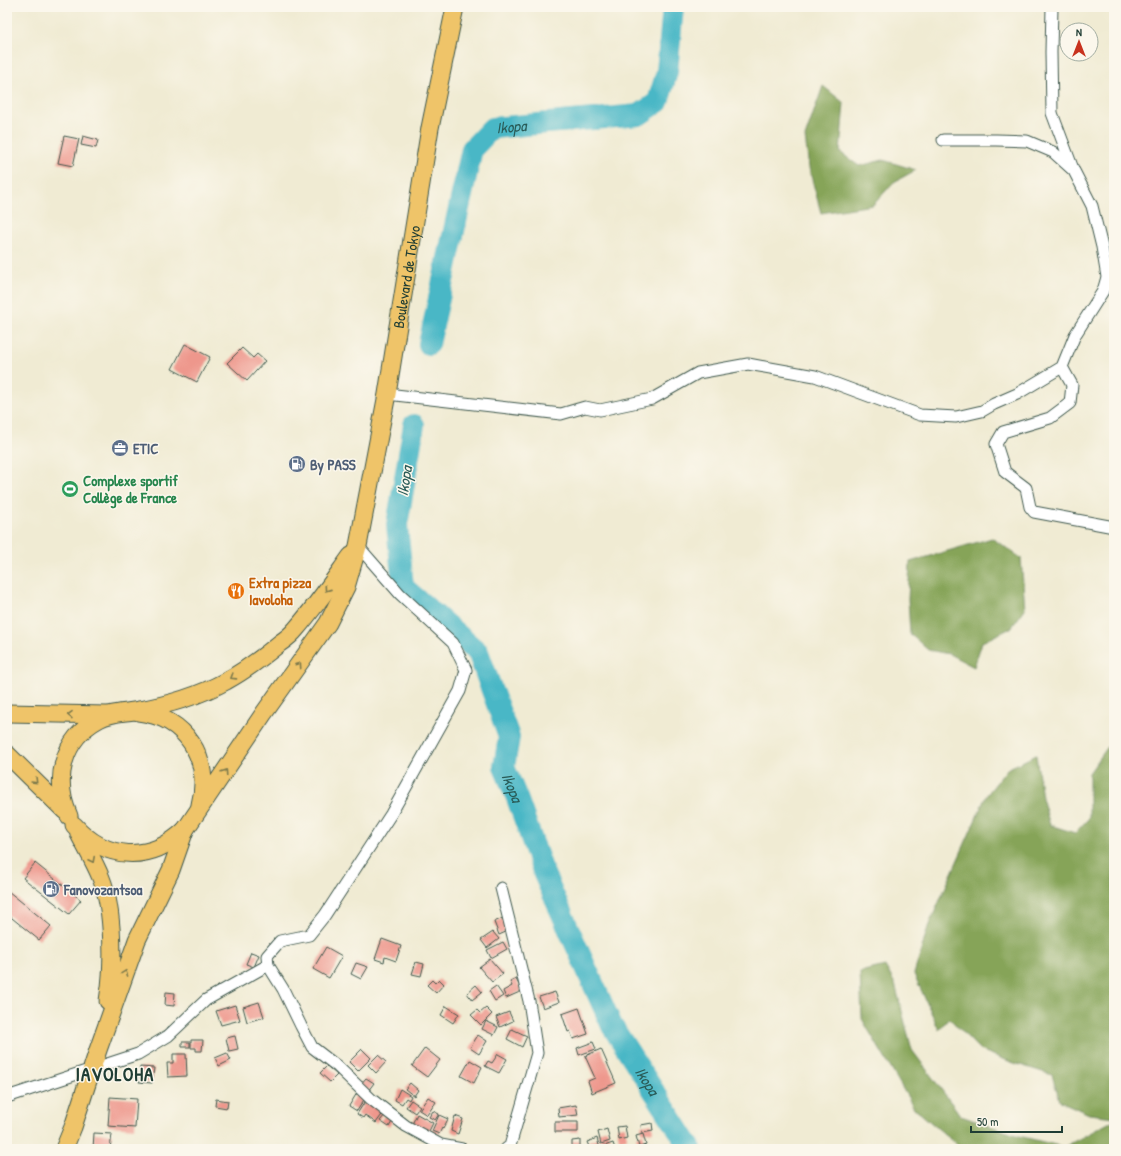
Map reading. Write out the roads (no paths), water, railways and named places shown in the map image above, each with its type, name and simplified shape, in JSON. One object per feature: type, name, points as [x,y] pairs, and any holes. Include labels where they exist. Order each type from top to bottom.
[{"type":"main road","name":"Boulevard de Tokyo","points":[[195,816],[328,622],[346,587],[358,546],[387,394],[430,128],[455,7]]},
{"type":"main road","points":[[64,1149],[93,1069],[98,1050],[111,982],[112,937],[102,879],[64,806],[60,784],[64,761],[71,746],[81,733],[99,719],[121,712],[133,711],[176,701],[201,693],[226,681],[262,658],[296,630],[358,546]]},
{"type":"main road","points":[[7,754],[58,803],[82,834],[101,847],[123,853],[134,854],[162,847],[177,838],[195,816],[200,805],[204,781],[202,769],[194,746],[187,736],[168,721],[157,716],[133,711]]},
{"type":"main road","points":[[7,713],[109,715]]},
{"type":"main road","points":[[98,1050],[137,940],[171,870],[185,830]]},
{"type":"street","points":[[387,394],[561,414],[585,408],[600,410],[652,399],[698,373],[748,364],[815,376],[920,415],[956,417],[982,411],[1017,394],[1062,367],[1075,335],[1102,292],[1107,277],[1102,247],[1092,206],[1074,171],[1052,113],[1052,7]]},
{"type":"street","points":[[943,140],[1027,141],[1053,152],[1074,171]]},
{"type":"street","points":[[1062,367],[1072,386],[1070,403],[1050,418],[1003,432],[996,444],[998,451],[1005,472],[1026,488],[1030,507],[1034,512],[1114,527]]},
{"type":"street","points":[[358,546],[400,594],[453,643],[466,670],[460,691],[391,814],[325,915],[309,935],[280,941],[267,956],[268,965],[283,989],[300,1026],[312,1047],[338,1067],[371,1099],[406,1126],[441,1145],[462,1149]]},
{"type":"street","points":[[501,888],[529,1001],[537,1053],[510,1146],[506,1149]]},
{"type":"street","points":[[7,1098],[138,1054],[168,1036],[206,1000],[268,965]]},
{"type":"waterway","name":"Ikopa","points":[[429,344],[472,149],[492,128],[639,115],[658,102],[667,72],[673,7]]},
{"type":"waterway","name":"Ikopa","points":[[414,425],[397,525],[403,587],[478,652],[509,737],[504,767],[517,798],[544,874],[612,1026],[691,1149]]},
{"type":"place","name":"ETIC","points":[[120,448]]},
{"type":"place","name":"By PASS","points":[[297,464]]},
{"type":"place","name":"Complexe sportif Collège de France","points":[[70,489]]},
{"type":"place","name":"Extra pizza Iavoloha","points":[[236,591]]},
{"type":"place","name":"Fanovozantsoa","points":[[51,889]]},
{"type":"district","name":"IAVOLOHA","points":[[115,1074]]}]
